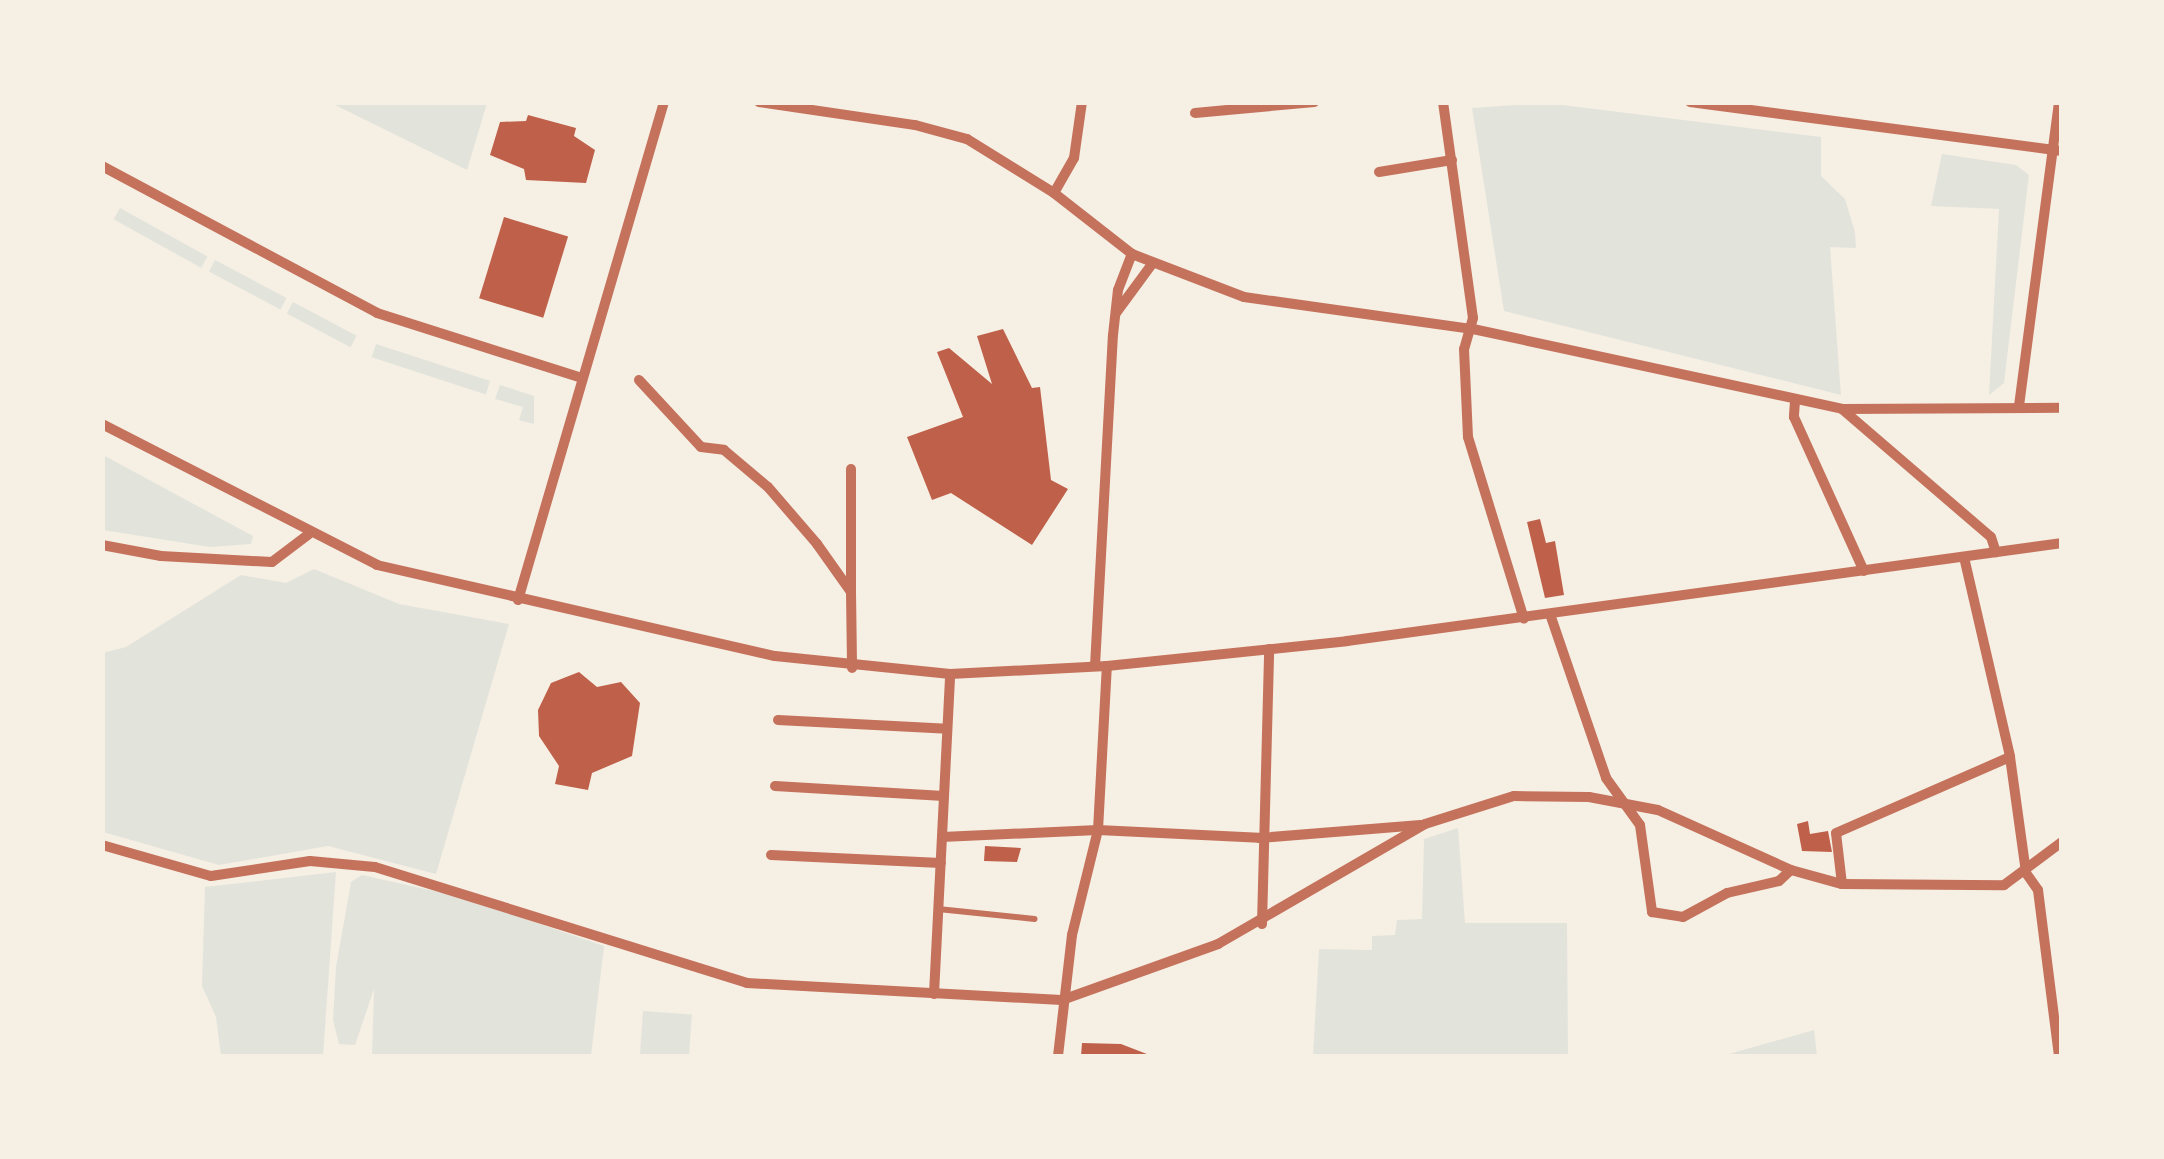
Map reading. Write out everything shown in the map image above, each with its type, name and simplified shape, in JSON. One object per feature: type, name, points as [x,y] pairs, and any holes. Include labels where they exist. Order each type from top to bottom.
[{"type":"street","points":[[518,600],[664,102]]},
{"type":"street","points":[[758,102],[915,125],[967,140],[1054,193],[1132,254],[1244,297],[1473,329],[1842,409],[2062,408]]},
{"type":"street","points":[[1054,193],[1074,158],[1082,102]]},
{"type":"street","points":[[1196,113],[1314,102]]},
{"type":"street","points":[[1443,102],[1473,329],[1464,349],[1463,379],[1472,464],[1524,619]]},
{"type":"street","points":[[1690,102],[2057,151]]},
{"type":"street","points":[[2019,406],[2057,151],[2059,102]]},
{"type":"street","points":[[1379,172],[1452,160]]},
{"type":"street","points":[[102,166],[377,313],[582,378]]},
{"type":"street","points":[[1058,1056],[1062,1000],[1098,830],[1116,313],[1132,254]]},
{"type":"street","points":[[1116,313],[1152,264]]},
{"type":"street","points":[[639,380],[701,446],[724,450],[768,487],[851,592]]},
{"type":"street","points":[[1795,401],[1794,416],[1864,571]]},
{"type":"street","points":[[1842,409],[1992,538],[1996,552]]},
{"type":"street","points":[[102,424],[376,566],[518,600],[852,668],[950,674],[1101,666],[1524,619],[2062,543]]},
{"type":"street","points":[[851,469],[852,668]]},
{"type":"street","points":[[102,545],[162,556],[272,562],[308,534]]},
{"type":"street","points":[[1964,557],[2010,757],[2026,872],[2038,890],[2060,1056]]},
{"type":"street","points":[[1550,614],[1618,801],[1640,825],[1647,903],[1660,917],[1683,917],[1727,893],[1779,881],[1791,870]]},
{"type":"street","points":[[1262,924],[1260,838],[1268,649]]},
{"type":"street","points":[[934,994],[950,674]]},
{"type":"street","points":[[778,720],[948,729]]},
{"type":"street","points":[[1842,884],[1836,834],[2010,757]]},
{"type":"street","points":[[775,786],[944,796]]},
{"type":"street","points":[[942,837],[1098,830],[1260,838],[1425,824],[1514,796],[1618,801],[1676,817],[1791,870],[1842,884],[2004,886],[2062,842]]},
{"type":"street","points":[[102,845],[211,876],[335,860],[455,888],[747,983],[1062,1000],[1262,924],[1425,824]]},
{"type":"street","points":[[771,856],[941,863]]},
{"type":"lane","points":[[938,909],[1034,919]]},
{"type":"shaded area","points":[[331,103],[487,103],[467,170]]},
{"type":"shaded area","points":[[1546,103],[1821,137],[1821,176],[1845,199],[1855,232],[1856,248],[1830,247],[1841,395],[1504,311],[1472,108]]},
{"type":"shaded area","points":[[1942,154],[2016,165],[2029,175],[2004,383],[1989,395],[1999,209],[1931,206]]},
{"type":"shaded area","points":[[120,208],[207,256],[201,268],[114,219]]},
{"type":"shaded area","points":[[215,260],[287,298],[280,310],[209,271]]},
{"type":"shaded area","points":[[293,302],[357,336],[350,347],[287,313]]},
{"type":"shaded area","points":[[376,344],[490,381],[486,394],[372,357]]},
{"type":"shaded area","points":[[500,385],[534,396],[534,424],[519,420],[523,407],[495,399]]},
{"type":"shaded area","points":[[103,455],[253,536],[251,544],[210,547],[103,530]]},
{"type":"shaded area","points":[[314,569],[399,604],[509,624],[436,874],[328,846],[219,865],[103,832],[103,653],[126,647],[241,575],[286,583]]},
{"type":"shaded area","points":[[1458,828],[1465,923],[1567,923],[1568,1056],[1313,1056],[1319,949],[1372,950],[1372,936],[1395,935],[1397,920],[1422,919],[1424,839]]},
{"type":"shaded area","points":[[336,872],[323,1056],[221,1056],[216,1017],[202,986],[205,887]]},
{"type":"shaded area","points":[[362,875],[461,897],[604,946],[591,1056],[372,1056],[374,989],[355,1045],[339,1044],[333,1020],[336,967],[351,882]]},
{"type":"shaded area","points":[[643,1011],[692,1014],[689,1056],[640,1056]]},
{"type":"shaded area","points":[[1814,1030],[1817,1056],[1722,1056]]},
{"type":"building","points":[[528,115],[576,128],[574,136],[595,150],[586,183],[526,180],[524,169],[490,155],[500,122],[526,121]]},
{"type":"building","points":[[504,217],[568,237],[543,318],[479,298]]},
{"type":"building","points":[[1003,329],[1032,388],[1040,387],[1051,480],[1068,489],[1032,545],[951,493],[932,500],[907,437],[963,417],[937,352],[949,348],[992,384],[977,336]]},
{"type":"building","points":[[1540,519],[1546,543],[1555,541],[1564,595],[1545,598],[1527,522]]},
{"type":"building","points":[[579,672],[597,687],[621,682],[640,703],[632,756],[592,773],[588,790],[555,784],[559,766],[539,736],[538,710],[551,683]]},
{"type":"building","points":[[1808,821],[1810,834],[1828,831],[1832,852],[1802,851],[1797,824]]},
{"type":"building","points":[[985,846],[1021,848],[1017,862],[984,861]]},
{"type":"building","points":[[1082,1043],[1121,1044],[1152,1056],[1081,1056]]}]
